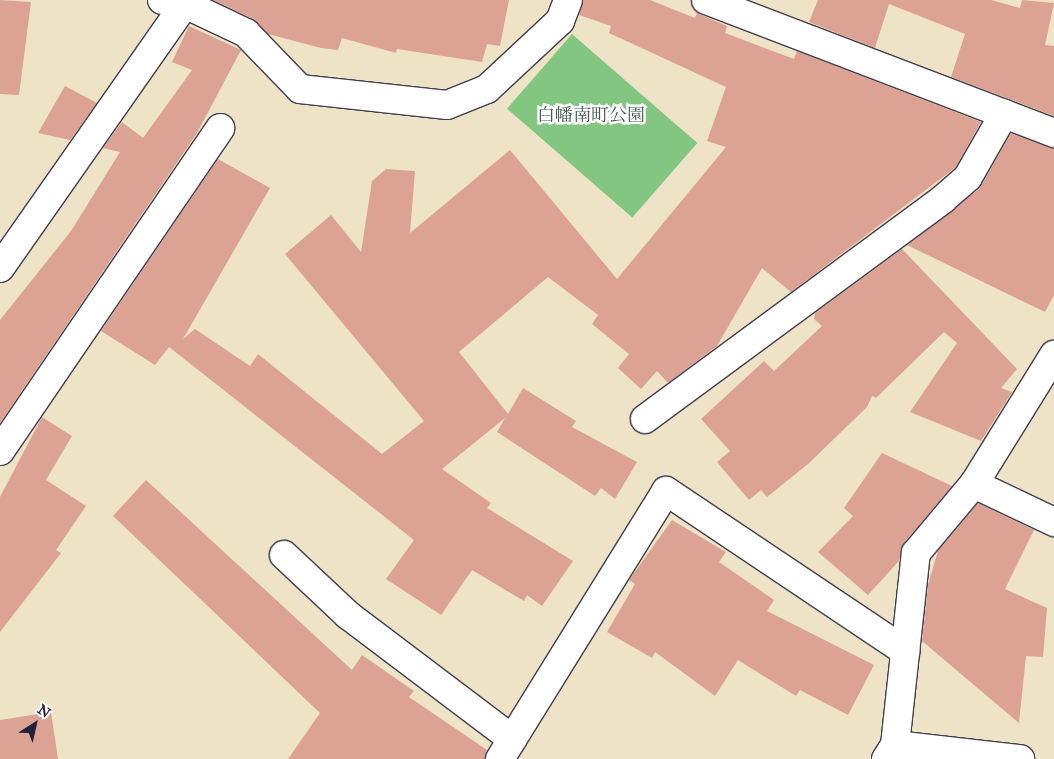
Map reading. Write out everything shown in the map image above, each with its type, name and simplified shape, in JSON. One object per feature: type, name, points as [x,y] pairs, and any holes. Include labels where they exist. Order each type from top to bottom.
[{"type":"street","points":[[0,268],[178,2],[246,33],[300,89],[447,105],[488,90],[560,21],[568,0]]},
{"type":"street","points":[[706,0],[1054,133]]},
{"type":"street","points":[[645,419],[943,199],[968,177],[1004,114]]},
{"type":"street","points":[[0,451],[220,128]]},
{"type":"street","points":[[1020,759],[891,752],[916,553],[974,484],[1054,355]]},
{"type":"street","points":[[974,484],[1054,522]]},
{"type":"street","points":[[284,555],[348,615],[506,749],[666,492],[905,651]]},
{"type":"green space","name":"白幡南町公園","points":[[572,34],[697,143],[632,218],[507,109]]},
{"type":"building","points":[[0,0],[31,2],[19,95],[0,94]]},
{"type":"building","points":[[213,0],[509,0],[500,46],[487,44],[482,62],[397,49],[396,53],[342,38],[338,50],[321,48],[268,34],[253,19]]},
{"type":"building","points":[[583,0],[650,0],[695,18],[697,13],[727,26],[725,33],[794,59],[797,51],[981,122],[956,167],[791,292],[762,268],[717,346],[668,383],[657,371],[641,389],[618,368],[629,354],[592,324],[598,315],[548,277],[459,352],[508,414],[523,388],[576,421],[572,427],[637,462],[615,499],[601,488],[595,496],[497,432],[505,418],[442,469],[491,503],[487,508],[573,561],[542,606],[527,595],[524,601],[472,570],[441,615],[386,579],[414,540],[169,347],[155,365],[101,331],[218,159],[270,188],[183,339],[195,329],[250,366],[258,354],[382,454],[424,421],[285,254],[331,215],[361,252],[372,181],[386,169],[415,171],[410,233],[510,150],[617,279],[726,147],[707,141],[726,87],[609,33],[611,26],[579,15]]},
{"type":"building","points":[[818,0],[991,0],[1020,8],[1022,0],[1054,3],[1045,45],[1054,46],[1054,116],[951,77],[965,34],[889,4],[875,48],[809,22]]},
{"type":"building","points":[[189,26],[241,50],[197,133],[0,423],[0,320],[71,231],[120,152],[103,148],[122,122],[143,138],[192,70],[172,62]]},
{"type":"building","points":[[65,86],[97,103],[70,140],[38,133]]},
{"type":"building","points":[[1011,133],[1054,148],[1054,295],[1045,312],[907,245],[979,189]]},
{"type":"building","points":[[902,249],[1017,369],[1001,388],[1012,392],[981,441],[910,412],[957,343],[944,332],[876,398],[872,396],[867,407],[808,464],[767,497],[761,490],[749,500],[717,462],[730,451],[701,419],[764,361],[774,371],[822,326],[814,319],[815,313]]},
{"type":"building","points":[[42,417],[72,436],[46,480],[86,506],[56,550],[61,553],[0,632],[0,497]]},
{"type":"building","points":[[882,453],[952,486],[904,543],[899,561],[868,595],[818,552],[853,516],[844,508]]},
{"type":"building","points":[[146,480],[352,670],[362,655],[414,691],[409,697],[487,750],[484,759],[288,759],[320,713],[113,516]]},
{"type":"building","points":[[978,503],[1034,530],[1005,589],[1047,608],[1043,657],[1026,656],[1019,723],[922,641],[928,585],[938,551]]},
{"type":"building","points":[[672,520],[726,552],[719,562],[774,600],[767,611],[874,665],[848,715],[800,690],[796,696],[738,660],[715,696],[655,652],[652,658],[607,632],[635,584],[629,580]]},
{"type":"building","points":[[51,712],[58,759],[0,759],[0,720]]}]
